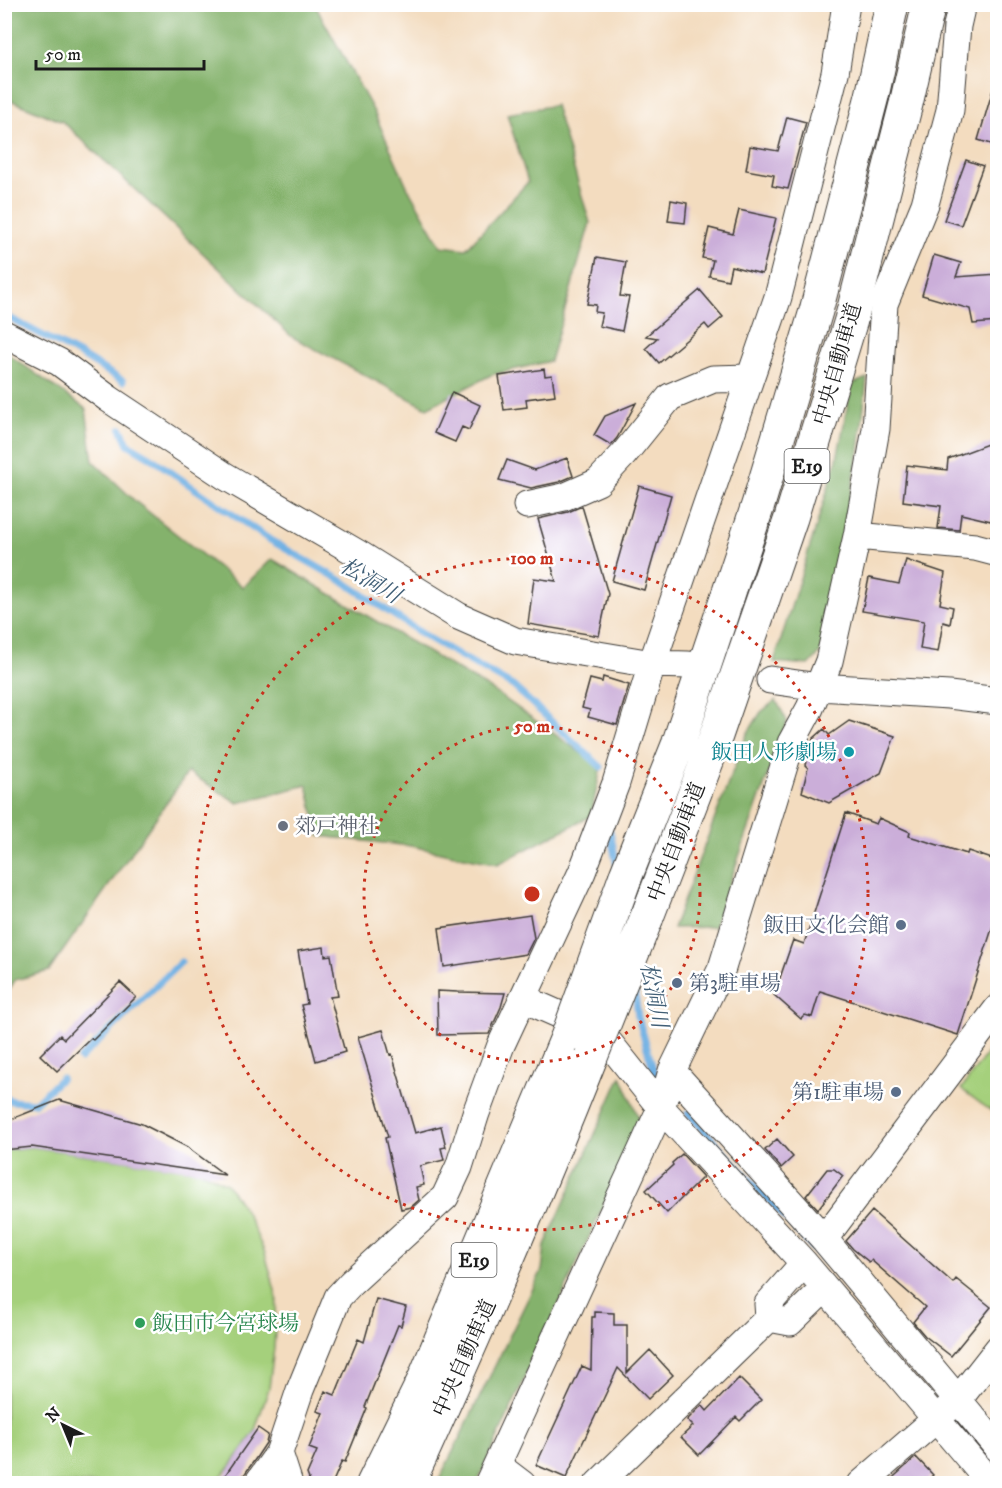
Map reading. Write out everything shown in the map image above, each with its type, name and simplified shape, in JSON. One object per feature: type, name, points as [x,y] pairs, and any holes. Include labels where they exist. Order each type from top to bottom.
[{"type":"highway","name":"中央自動車道","points":[[373,1484],[423,1382],[568,1035],[625,878],[678,745],[758,505],[819,300],[872,96],[892,4]]},
{"type":"highway","name":"中央自動車道","points":[[408,1484],[546,1171],[709,756],[791,518],[851,320],[929,4]]},
{"type":"street","points":[[257,1484],[279,1453],[300,1390],[338,1298],[351,1282],[445,1197],[459,1167],[501,1044],[582,872],[616,783],[652,664],[778,297],[836,73],[846,4]]},
{"type":"street","points":[[522,1484],[493,1474],[662,1108],[672,1071],[722,968],[790,743],[810,708],[829,661],[857,536],[876,429],[884,304],[925,204],[950,110],[957,26],[962,4]]},
{"type":"street","points":[[4,334],[59,362],[109,399],[225,476],[362,556],[458,616],[515,641],[652,664],[688,665]]},
{"type":"street","points":[[527,505],[564,497],[598,482],[670,397],[713,379],[749,378]]},
{"type":"street","points":[[857,536],[975,547],[998,553]]},
{"type":"street","points":[[770,680],[819,687],[949,695],[998,701]]},
{"type":"street","points":[[524,999],[587,1024],[610,1044],[662,1108],[816,1277],[991,1484]]},
{"type":"street","points":[[598,1484],[769,1318],[790,1322],[831,1248],[998,1008]]},
{"type":"street","points":[[672,1071],[831,1248],[998,1448]]},
{"type":"street","points":[[861,1484],[958,1400],[998,1349]]},
{"type":"street","points":[[279,1453],[290,1484]]},
{"type":"green space","points":[[4,5],[315,5],[373,110],[407,186],[441,246],[466,249],[528,182],[507,114],[555,105],[590,223],[550,361],[491,375],[427,408],[292,337],[63,122],[5,98]]},
{"type":"green space","points":[[5,352],[86,409],[93,461],[135,501],[243,587],[272,559],[495,692],[601,767],[591,816],[498,864],[411,846],[319,836],[307,785],[238,803],[188,772],[49,971],[15,980],[5,997]]},
{"type":"green space","points":[[867,378],[859,451],[821,652],[809,665],[774,662],[837,459],[852,384]]},
{"type":"green space","points":[[776,700],[787,721],[714,927],[673,928],[747,734],[761,712]]},
{"type":"green space","points":[[997,1039],[997,1115],[961,1089]]},
{"type":"green space","points":[[621,1076],[641,1123],[477,1483],[437,1484],[542,1270],[545,1245]]},
{"type":"green space","name":"飯田市今宮球場","points":[[32,1147],[201,1171],[227,1184],[246,1212],[265,1253],[277,1298],[274,1348],[269,1388],[254,1433],[230,1467],[214,1483],[5,1484],[5,1150]]},
{"type":"building","points":[[993,89],[998,90],[998,146],[978,140]]},
{"type":"building","points":[[787,117],[806,122],[788,189],[772,186],[774,175],[746,170],[750,146],[778,151]]},
{"type":"building","points":[[966,160],[983,166],[961,225],[944,220]]},
{"type":"building","points":[[671,200],[687,203],[685,223],[668,221]]},
{"type":"building","points":[[739,210],[776,218],[762,274],[731,266],[728,280],[709,276],[713,260],[702,258],[709,228],[733,234]]},
{"type":"building","points":[[934,255],[961,263],[956,277],[998,274],[998,322],[973,324],[970,309],[922,295]]},
{"type":"building","points":[[597,257],[626,262],[620,296],[629,297],[622,331],[599,326],[602,313],[595,312],[596,305],[587,304]]},
{"type":"building","points":[[700,290],[723,317],[709,329],[705,324],[659,363],[646,348],[657,338],[646,336]]},
{"type":"building","points":[[544,369],[545,376],[552,375],[555,395],[526,399],[527,407],[504,410],[499,376]]},
{"type":"building","points":[[452,392],[480,405],[469,430],[462,427],[455,442],[434,433]]},
{"type":"building","points":[[636,403],[611,445],[594,435],[605,416]]},
{"type":"building","points":[[998,440],[998,494],[991,521],[961,514],[959,530],[938,528],[941,506],[903,501],[907,465],[947,470],[948,459]]},
{"type":"building","points":[[567,458],[573,476],[559,482],[531,488],[499,480],[507,460],[535,470]]},
{"type":"building","points":[[639,486],[671,495],[644,590],[612,581]]},
{"type":"building","points":[[582,506],[608,594],[599,636],[528,624],[534,578],[556,581],[538,519]]},
{"type":"building","points":[[906,560],[945,573],[940,604],[953,607],[950,624],[943,622],[938,652],[920,649],[924,621],[862,611],[869,578],[899,584]]},
{"type":"building","points":[[603,677],[629,685],[617,725],[588,717],[590,710],[582,708],[590,679],[602,682]]},
{"type":"building","name":"飯田人形劇場","points":[[849,721],[895,736],[881,773],[829,803],[802,792],[808,768],[805,765],[813,739],[824,729],[829,735]]},
{"type":"building","name":"飯田文化会館","points":[[846,813],[876,824],[879,818],[910,832],[909,836],[998,861],[998,910],[958,1035],[820,991],[812,1017],[805,1015],[801,1019],[774,995],[793,940],[804,944]]},
{"type":"building","points":[[530,915],[534,938],[526,954],[444,967],[439,928]]},
{"type":"building","points":[[324,947],[325,956],[331,955],[338,996],[330,997],[345,1052],[316,1061],[301,1005],[307,1004],[298,951]]},
{"type":"building","points":[[120,982],[136,997],[93,1040],[91,1038],[57,1071],[40,1055],[60,1035],[64,1039]]},
{"type":"building","points":[[437,991],[505,993],[489,1034],[438,1035]]},
{"type":"building","points":[[383,1030],[415,1133],[441,1126],[446,1147],[441,1148],[444,1160],[420,1166],[424,1185],[416,1187],[419,1200],[411,1207],[401,1209],[385,1138],[388,1137],[358,1037]]},
{"type":"building","points":[[59,1100],[142,1124],[187,1147],[225,1175],[32,1147],[4,1150],[4,1122]]},
{"type":"building","points":[[777,1139],[793,1157],[781,1168],[765,1150]]},
{"type":"building","points":[[682,1154],[703,1177],[667,1213],[646,1190]]},
{"type":"building","points":[[827,1169],[834,1169],[843,1176],[818,1209],[806,1196]]},
{"type":"building","points":[[872,1211],[953,1283],[956,1279],[991,1307],[951,1356],[925,1336],[913,1322],[925,1307],[846,1241]]},
{"type":"building","points":[[376,1299],[406,1307],[401,1326],[398,1325],[345,1462],[342,1461],[332,1484],[311,1484],[307,1474],[317,1451],[309,1448],[323,1413],[317,1411],[325,1391],[335,1395],[358,1339],[364,1342]]},
{"type":"building","points":[[595,1312],[614,1313],[614,1325],[627,1325],[627,1373],[650,1350],[673,1375],[648,1399],[618,1368],[566,1478],[536,1465],[582,1366],[591,1370],[592,1317],[595,1317]]},
{"type":"building","points":[[739,1378],[761,1400],[740,1421],[736,1417],[699,1455],[681,1437],[693,1426],[687,1420],[702,1405],[707,1411]]},
{"type":"building","points":[[258,1428],[268,1435],[266,1443],[256,1458],[244,1475],[234,1484],[219,1484]]},
{"type":"building","points":[[916,1457],[933,1475],[924,1484],[886,1484]]},
{"type":"waterway","name":"松洞川","points":[[4,315],[80,355],[123,381]]},
{"type":"waterway","name":"松洞川","points":[[121,429],[128,444],[270,540],[344,582],[427,637],[513,686],[601,767]]},
{"type":"waterway","name":"松洞川","points":[[610,831],[617,867]]},
{"type":"waterway","points":[[80,1059],[181,962]]},
{"type":"waterway","name":"松洞川","points":[[634,985],[638,1017],[659,1084]]},
{"type":"waterway","points":[[4,1097],[12,1101],[35,1103],[61,1078]]},
{"type":"waterway","name":"松洞川","points":[[688,1113],[824,1260]]},
{"type":"place","name":"飯田人形劇場","points":[[849,752]]},
{"type":"place","name":"郊戸神社","points":[[283,826]]},
{"type":"place","name":"飯田文化会館","points":[[901,925]]},
{"type":"place","name":"第3駐車場","points":[[677,983]]},
{"type":"place","name":"第1駐車場","points":[[896,1092]]},
{"type":"place","name":"飯田市今宮球場","points":[[140,1323]]}]
